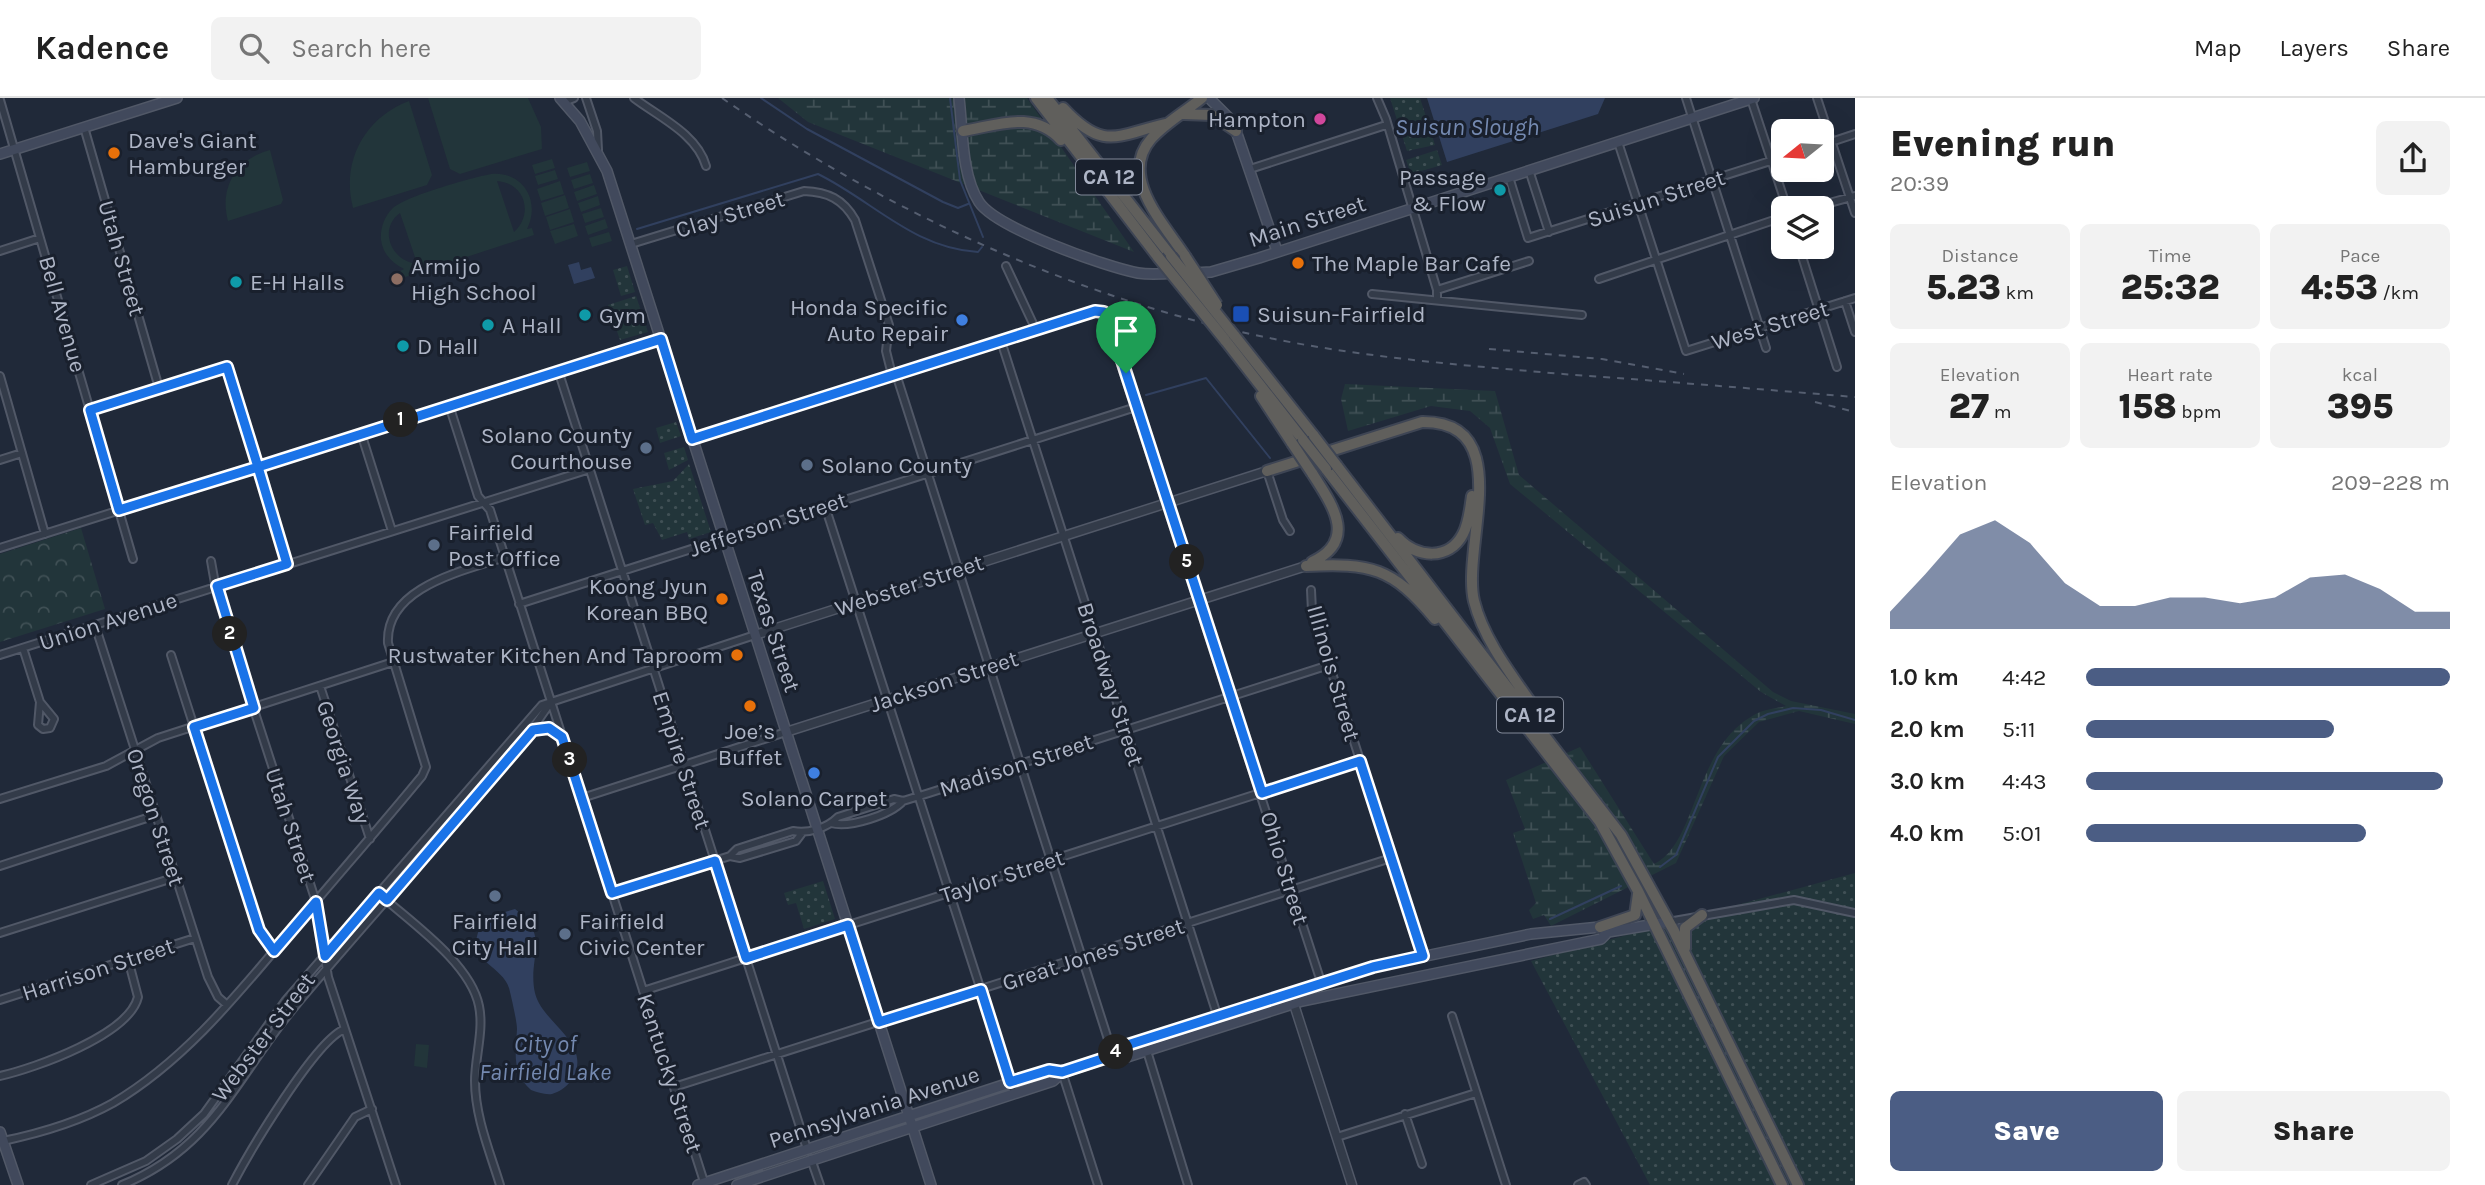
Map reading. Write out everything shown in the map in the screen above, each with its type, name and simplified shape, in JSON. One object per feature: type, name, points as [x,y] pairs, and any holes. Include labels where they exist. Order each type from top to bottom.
[{"type":"highway","name":"CA 12","points":[[1036,98],[1158,257],[1258,366],[1303,440]]},
{"type":"highway","name":"CA 12","points":[[1047,98],[1171,256],[1229,337],[1243,366],[1303,440],[1378,517],[1621,835],[1686,957],[1798,1185]]},
{"type":"highway","points":[[1054,98],[1075,121],[1103,135],[1134,135],[1168,124]]},
{"type":"highway","points":[[1202,98],[1168,124],[1146,146],[1140,177],[1146,196],[1185,256],[1229,337]]},
{"type":"highway","points":[[1184,114],[1212,115],[1236,131]]},
{"type":"highway","points":[[963,131],[1019,120],[1039,123],[1055,133],[1089,167]]},
{"type":"highway","points":[[1268,471],[1411,425],[1430,422],[1456,430],[1471,444],[1479,462],[1480,485],[1471,569],[1479,616],[1562,755]]},
{"type":"highway","points":[[1378,517],[1414,551],[1437,554],[1456,544],[1467,523],[1474,471],[1467,447],[1450,428]]},
{"type":"highway","points":[[1303,440],[1312,474],[1335,510],[1338,530],[1325,554],[1306,566]]},
{"type":"highway","name":"CA 12","points":[[1332,467],[1600,822],[1638,891],[1782,1185]]},
{"type":"highway","points":[[1306,566],[1359,565],[1382,573],[1404,586],[1488,684],[1507,700]]},
{"type":"highway","points":[[1604,930],[1635,915],[1638,891]]},
{"type":"highway","points":[[1686,957],[1683,934],[1702,915]]},
{"type":"main road","points":[[0,154],[177,98]]},
{"type":"main road","name":"Main Street","points":[[959,98],[968,173],[975,195],[989,214],[1023,232],[1139,273],[1207,272],[1753,99]]},
{"type":"main road","points":[[1209,98],[1236,131],[1277,251]]},
{"type":"main road","name":"Texas Street","points":[[562,100],[598,150],[631,244],[931,1185]]},
{"type":"main road","name":"Pennsylvania Avenue","points":[[1114,1055],[1124,1058],[1221,1027],[1373,967],[1531,934],[1604,930],[1668,922]]},
{"type":"main road","name":"Pennsylvania Avenue","points":[[737,1185],[1010,1082],[1049,1070],[1062,1072],[1114,1055],[1121,1047],[1217,1017],[1293,999],[1601,939],[1604,930]]},
{"type":"main road","name":"Pennsylvania Avenue","points":[[703,1184],[832,1140],[1053,1081],[1062,1072]]},
{"type":"main road","points":[[1,1136],[18,1185]]},
{"type":"main road","points":[[811,1159],[814,1152],[828,1147],[832,1140]]},
{"type":"main road","points":[[790,1167],[792,1162],[806,1157],[807,1149]]},
{"type":"street","points":[[562,100],[574,98]]},
{"type":"street","name":"Texas Street","points":[[586,98],[597,131],[598,150]]},
{"type":"street","points":[[634,98],[688,137],[701,150],[706,166]]},
{"type":"street","points":[[1377,98],[1437,290],[1437,300]]},
{"type":"street","points":[[1686,98],[1766,348]]},
{"type":"street","points":[[1817,98],[1824,119]]},
{"type":"street","points":[[1753,99],[1771,161]]},
{"type":"street","name":"Bell Avenue","points":[[0,100],[133,559]]},
{"type":"street","points":[[1250,169],[1386,125]]},
{"type":"street","name":"Utah Street","points":[[84,127],[159,388]]},
{"type":"street","points":[[1834,141],[1855,134]]},
{"type":"street","points":[[1618,142],[1656,259]]},
{"type":"street","points":[[1834,150],[1852,197],[1855,213]]},
{"type":"street","name":"Suisun Street","points":[[1509,177],[1528,238],[1771,161]]},
{"type":"street","points":[[1529,170],[1549,232]]},
{"type":"street","name":"Clay Street","points":[[631,244],[804,191],[831,195],[847,206],[855,220],[889,326],[886,351],[894,374]]},
{"type":"street","points":[[1834,202],[1852,197]]},
{"type":"street","points":[[1599,279],[1771,221]]},
{"type":"street","points":[[0,251],[40,238]]},
{"type":"street","name":"West Street","points":[[1656,259],[1686,351],[1855,298]]},
{"type":"street","points":[[1803,259],[1837,367]]},
{"type":"street","points":[[1437,290],[1529,261]]},
{"type":"street","points":[[692,439],[1036,330],[1006,266]]},
{"type":"street","points":[[1372,294],[1582,315]]},
{"type":"street","points":[[1845,301],[1855,331]]},
{"type":"street","name":"Ohio Street","points":[[1036,330],[1095,311],[1104,312],[1231,696],[1322,985]]},
{"type":"street","points":[[0,548],[661,339]]},
{"type":"street","name":"Broadway Street","points":[[1001,341],[1221,1027]]},
{"type":"street","points":[[90,410],[227,367],[287,564]]},
{"type":"street","name":"Empire Street","points":[[558,370],[807,1149]]},
{"type":"street","points":[[894,374],[1114,1055]]},
{"type":"street","points":[[0,376],[46,534]]},
{"type":"street","name":"Kentucky Street","points":[[449,405],[478,496],[490,510],[703,1184]]},
{"type":"street","name":"Jefferson Street","points":[[519,604],[1136,407]]},
{"type":"street","points":[[361,433],[392,531]]},
{"type":"street","points":[[0,460],[22,453]]},
{"type":"street","name":"Union Avenue","points":[[0,655],[590,470]]},
{"type":"street","points":[[1268,471],[1283,520],[1290,531]]},
{"type":"street","name":"Webster Street","points":[[90,1185],[146,1161],[190,1129],[222,1093],[286,1000],[541,706],[1268,471]]},
{"type":"street","points":[[825,506],[1014,1093]]},
{"type":"street","points":[[1,1136],[68,1123],[111,1104],[172,1062],[274,951],[370,839],[422,776],[426,767],[393,662],[387,630],[400,607],[440,579],[505,557]]},
{"type":"street","points":[[211,561],[217,586]]},
{"type":"street","name":"Jackson Street","points":[[582,798],[1306,566]]},
{"type":"street","name":"Utah Street","points":[[217,586],[316,902],[327,970],[396,1185]]},
{"type":"street","name":"Illinois Street","points":[[1311,590],[1312,611],[1423,956]]},
{"type":"street","name":"Oregon Street","points":[[95,625],[195,938],[214,990],[226,1003]]},
{"type":"street","points":[[23,648],[40,702]]},
{"type":"street","points":[[171,655],[259,930],[274,951]]},
{"type":"street","points":[[0,799],[106,766],[158,738],[393,662]]},
{"type":"street","name":"Madison Street","points":[[612,893],[730,856],[737,849],[793,831],[802,833],[831,823],[840,825],[876,815],[896,808],[903,801],[918,795],[1329,665]]},
{"type":"street","name":"Georgia Way","points":[[320,686],[370,839]]},
{"type":"street","name":"Webster Street","points":[[122,1185],[164,1162],[211,1122],[294,1007],[533,730],[551,702]]},
{"type":"street","points":[[533,730],[549,728],[562,737]]},
{"type":"street","name":"Taylor Street","points":[[643,991],[1360,761]]},
{"type":"street","points":[[0,866],[156,816]]},
{"type":"street","name":"Great Jones Street","points":[[674,1087],[1391,858]]},
{"type":"street","points":[[0,933],[176,877]]},
{"type":"street","points":[[379,893],[436,943],[460,970],[480,1007],[475,1082],[477,1104],[500,1185]]},
{"type":"street","name":"Pennsylvania Avenue","points":[[1668,922],[1794,900],[1855,913]]},
{"type":"street","name":"Harrison Street","points":[[0,1000],[195,938]]},
{"type":"street","points":[[0,1076],[38,1065],[81,1047],[131,1013],[138,997],[128,959]]},
{"type":"street","points":[[1293,999],[1352,1185]]},
{"type":"street","points":[[1452,1016],[1506,1185]]},
{"type":"street","points":[[232,1185],[256,1142],[330,1037],[345,1030]]},
{"type":"street","points":[[1147,1051],[1188,1185]]},
{"type":"street","points":[[1062,1072],[1098,1185]]},
{"type":"street","points":[[1337,1137],[1476,1093]]},
{"type":"street","points":[[308,1185],[355,1117],[372,1109]]},
{"type":"street","points":[[1405,1114],[1422,1164]]},
{"type":"street","points":[[811,1159],[820,1185]]},
{"type":"street","points":[[1578,1185],[1584,1182],[1586,1185]]},
{"type":"green space","points":[[428,98],[528,98],[541,127],[542,149],[460,174],[450,169]]},
{"type":"green space","points":[[778,98],[1027,98],[1134,252],[808,122]]},
{"type":"green space","points":[[1390,98],[1420,98],[1435,145],[1407,151]]},
{"type":"green space","points":[[409,101],[432,175],[427,185],[353,208],[350,174],[360,144],[368,130],[380,118]]},
{"type":"green space","points":[[270,150],[283,200],[281,204],[228,221],[226,197],[233,176],[248,160]]},
{"type":"green space","points":[[1437,150],[1442,165],[1411,174],[1406,160]]},
{"type":"green space","points":[[552,159],[555,168],[535,174],[532,165]]},
{"type":"green space","points":[[587,162],[590,171],[570,177],[567,168]]},
{"type":"green space","points":[[555,170],[558,179],[538,185],[535,176]]},
{"type":"green space","points":[[491,174],[512,177],[526,190],[532,208],[527,229],[532,228],[534,235],[402,278],[400,271],[404,269],[389,258],[381,240],[383,223],[389,212],[399,204],[424,193]],"holes":[[[497,181],[514,187],[524,201],[524,217],[514,232]],[[400,213],[417,263],[417,264],[400,257],[390,243],[390,227]]]},
{"type":"green space","points":[[590,174],[593,183],[574,189],[571,180]]},
{"type":"green space","points":[[560,181],[564,194],[541,201],[537,189]]},
{"type":"green space","points":[[594,185],[597,194],[577,201],[574,192]]},
{"type":"green space","points":[[565,195],[569,208],[545,216],[541,203]]},
{"type":"green space","points":[[598,196],[600,205],[581,212],[578,203]]},
{"type":"green space","points":[[601,208],[604,217],[585,223],[582,214]]},
{"type":"green space","points":[[570,209],[574,222],[550,230],[546,217]]},
{"type":"green space","points":[[605,219],[608,228],[588,235],[585,226]]},
{"type":"green space","points":[[574,224],[578,236],[555,244],[550,231]]},
{"type":"green space","points":[[609,232],[612,241],[592,247],[589,238]]},
{"type":"green space","points":[[627,266],[635,292],[621,296],[613,270]]},
{"type":"green space","points":[[636,296],[648,332],[620,340],[608,305]]},
{"type":"green space","points":[[1345,384],[1495,391],[1519,475],[1773,692],[1791,701],[1855,714],[1855,724],[1799,711],[1759,722],[1724,756],[1676,863],[1551,926],[1544,915],[1533,919],[1529,910],[1536,903],[1513,833],[1525,829],[1506,780],[1580,747],[1654,864],[1669,853],[1680,836],[1709,768],[1722,745],[1738,726],[1760,712],[1786,706],[1761,692],[1510,484],[1490,428],[1470,411],[1431,406],[1348,431],[1341,399]]},
{"type":"green space","points":[[676,422],[681,436],[660,443],[656,428]]},
{"type":"green space","points":[[684,447],[688,460],[669,470],[664,453]]},
{"type":"green space","points":[[689,464],[711,532],[689,539],[687,532],[662,540],[653,523],[645,525],[633,489],[673,481]]},
{"type":"green space","points":[[81,528],[105,609],[0,642],[0,554]]},
{"type":"green space","points":[[1855,873],[1855,1185],[1650,1185],[1531,961]]},
{"type":"green space","points":[[823,881],[835,919],[804,929],[796,903],[788,905],[784,893]]},
{"type":"green space","points":[[416,1044],[429,1045],[427,1068],[414,1066]]},
{"type":"water","name":"Suisun Slough","points":[[1427,98],[1605,98],[1598,114],[1447,162]]},
{"type":"water","points":[[579,262],[581,270],[591,267],[595,278],[574,284],[568,265]]},
{"type":"water","name":"City of Fairfield Lake","points":[[515,909],[533,929],[536,948],[533,980],[535,993],[547,1015],[573,1046],[577,1057],[577,1069],[570,1082],[552,1094],[531,1090],[520,1077],[516,1062],[517,1026],[510,992],[500,974],[479,954],[476,945],[485,918]]},
{"type":"waterway","points":[[761,98],[807,129],[943,202],[958,208],[968,204]]},
{"type":"waterway","points":[[950,98],[960,180],[983,237]]},
{"type":"waterway","points":[[637,229],[818,174],[894,222],[933,242],[978,252],[982,247]]},
{"type":"waterway","points":[[1146,395],[1206,378],[1270,458]]},
{"type":"waterway","points":[[1660,867],[1676,855],[1718,757],[1754,721],[1768,714],[1793,708],[1821,710],[1855,720]]},
{"type":"waterway","points":[[1550,919],[1621,886]]},
{"type":"railway","points":[[722,98],[845,175],[977,242],[1046,271],[1185,318],[1293,343],[1408,359],[1855,397]]},
{"type":"railway","points":[[1489,349],[1602,359],[1684,374]]},
{"type":"railway","points":[[1815,402],[1855,412]]},
{"type":"place","name":"Hampton","points":[[1320,119]]},
{"type":"place","name":"Dave's Giant Hamburger","points":[[114,153]]},
{"type":"place","name":"Passage & Flow","points":[[1500,190]]},
{"type":"place","name":"The Maple Bar Cafe","points":[[1298,263]]},
{"type":"place","name":"Armijo High School","points":[[397,279]]},
{"type":"place","name":"E-H Halls","points":[[236,282]]},
{"type":"place","name":"Suisun-Fairfield","points":[[1241,314]]},
{"type":"place","name":"Gym","points":[[585,315]]},
{"type":"place","name":"Honda Specific Auto Repair","points":[[962,320]]},
{"type":"place","name":"A Hall","points":[[488,325]]},
{"type":"place","name":"D Hall","points":[[403,346]]},
{"type":"place","name":"Solano County Courthouse","points":[[646,448]]},
{"type":"place","name":"Solano County","points":[[807,465]]},
{"type":"place","name":"Fairfield Post Office","points":[[434,545]]},
{"type":"place","name":"Koong Jyun Korean BBQ","points":[[722,599]]},
{"type":"place","name":"Rustwater Kitchen And Taproom","points":[[737,655]]},
{"type":"place","name":"Joe’s Buffet","points":[[750,706]]},
{"type":"place","name":"Solano Carpet","points":[[814,773]]},
{"type":"place","name":"Fairfield City Hall","points":[[495,896]]},
{"type":"place","name":"Fairfield Civic Center","points":[[565,934]]},
{"type":"route","points":[[1126,373],[1109,320],[1104,312],[1095,311],[692,439],[661,339],[258,467],[232,375],[227,367],[90,410],[119,510],[258,467],[287,564],[217,586],[217,595],[254,708],[194,727],[259,930],[274,951],[316,902],[325,956],[379,893],[387,900],[533,730],[545,727],[562,737],[612,893],[715,861],[746,958],[848,925],[879,1022],[981,990],[1010,1082],[1049,1070],[1062,1072],[1114,1055],[1121,1047],[1373,967],[1423,956],[1360,761],[1262,793],[1126,373]]}]
